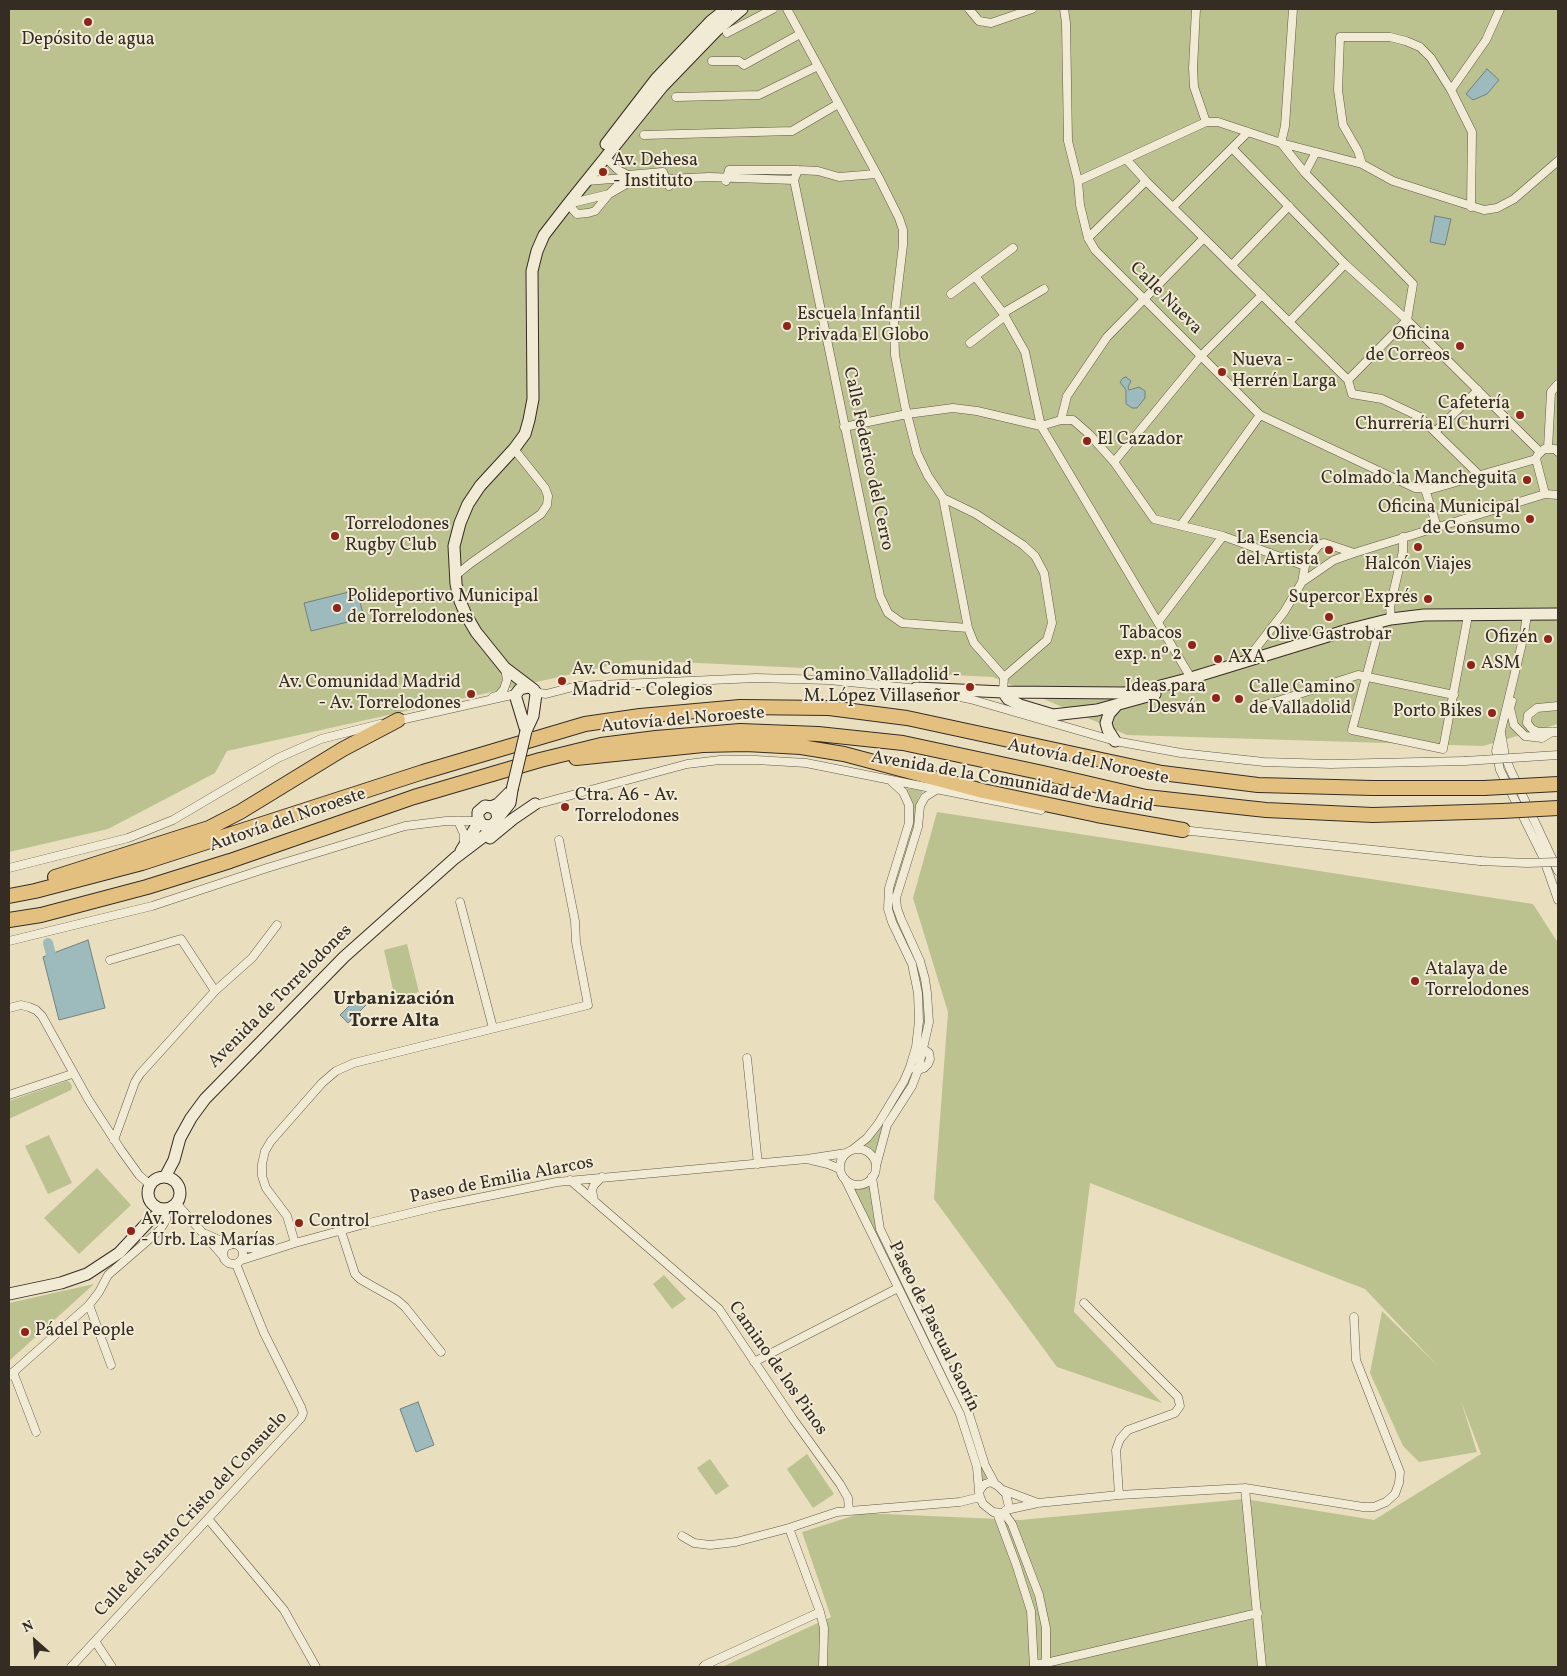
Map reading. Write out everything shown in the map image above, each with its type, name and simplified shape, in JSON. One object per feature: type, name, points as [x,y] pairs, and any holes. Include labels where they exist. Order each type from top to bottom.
[{"type":"highway","name":"Autovía del Noroeste","points":[[9,896],[142,863],[423,772],[586,724],[640,716],[740,707],[829,708],[907,718],[1162,772],[1258,785],[1484,788],[1558,784]]},
{"type":"highway","points":[[9,890],[208,828],[240,812],[343,749],[398,720]]},
{"type":"highway","name":"Autovía del Noroeste","points":[[9,920],[41,915],[146,887],[230,861],[414,797],[540,760],[601,745],[740,731],[818,734],[903,743],[1043,772],[1146,797],[1266,810],[1363,814],[1502,812],[1558,808]]},
{"type":"highway","points":[[540,760],[600,756],[703,745],[746,744],[801,747],[844,754],[982,791],[1097,815],[1183,830]]},
{"type":"street","points":[[587,181],[594,163],[604,146],[656,80],[711,21],[726,9]]},
{"type":"street","points":[[742,9],[717,30],[668,80],[544,235],[537,251],[532,271],[533,399],[525,434],[480,486],[468,504],[460,523],[454,546],[458,595],[466,615],[476,632],[505,668],[531,688],[546,694],[577,686],[756,678],[829,680],[916,688],[1003,692],[1125,693],[1191,678],[1391,619],[1424,615],[1527,617],[1558,620]]},
{"type":"street","points":[[727,33],[773,9]]},
{"type":"street","points":[[787,9],[876,174],[899,218],[903,230],[894,320],[896,355],[907,414],[917,453],[928,476],[943,498],[968,628],[974,643],[1004,677],[1003,692],[1008,699],[1020,705],[1053,715],[1079,713],[1116,706],[1379,629],[1424,621],[1558,614]]},
{"type":"street","points":[[969,9],[979,21],[992,23],[1032,9]]},
{"type":"street","name":"Calle Nueva","points":[[1064,9],[1066,23],[1068,141],[1078,181],[1080,204],[1088,238],[1095,250],[1260,415],[1415,488],[1425,489]]},
{"type":"street","points":[[1196,9],[1194,87],[1206,122]]},
{"type":"street","points":[[1281,142],[1285,126],[1293,9]]},
{"type":"street","points":[[1451,90],[1486,40],[1500,9]]},
{"type":"street","points":[[712,61],[739,61],[744,65],[800,34]]},
{"type":"street","points":[[1362,164],[1358,151],[1343,125],[1338,90],[1340,37],[1390,37],[1406,41],[1420,47],[1431,58],[1451,90],[1472,132],[1471,206]]},
{"type":"street","points":[[676,96],[759,96],[818,66]]},
{"type":"street","points":[[644,135],[792,130],[838,104]]},
{"type":"street","points":[[1078,181],[1206,122],[1218,122],[1281,142],[1362,164],[1393,181],[1484,210],[1497,208],[1514,199],[1558,161]]},
{"type":"street","points":[[1173,207],[1248,132]]},
{"type":"street","points":[[1281,142],[1305,173],[1413,284],[1408,320],[1348,380]]},
{"type":"street","points":[[1232,148],[1346,264],[1408,320],[1478,390],[1538,455],[1545,494]]},
{"type":"street","points":[[1305,173],[1316,152]]},
{"type":"street","points":[[605,157],[626,177]]},
{"type":"street","points":[[1126,159],[1348,380],[1352,394],[1382,398],[1420,417],[1479,475]]},
{"type":"street","points":[[727,179],[729,170],[818,171],[839,177],[876,174]]},
{"type":"street","points":[[568,204],[609,194],[628,183],[668,182],[709,176],[727,179],[794,180],[798,170]]},
{"type":"street","points":[[587,181],[663,172],[668,182]]},
{"type":"street","points":[[568,204],[576,214],[594,211],[626,177]]},
{"type":"street","name":"Calle Federico del Cerro","points":[[794,180],[880,596],[888,613],[902,623],[968,628]]},
{"type":"street","points":[[1088,238],[1146,181]]},
{"type":"street","points":[[1232,265],[1289,206]]},
{"type":"street","points":[[1061,420],[1067,396],[1107,337],[1204,238]]},
{"type":"street","points":[[951,294],[1014,248]]},
{"type":"street","points":[[1289,322],[1346,264]]},
{"type":"street","points":[[976,276],[1004,314],[1025,352],[1041,426],[1191,678]]},
{"type":"street","points":[[970,343],[1004,314],[1044,289]]},
{"type":"street","points":[[1114,462],[1201,356],[1262,295]]},
{"type":"street","points":[[1548,448],[1551,392],[1558,384]]},
{"type":"street","points":[[1435,432],[1478,390]]},
{"type":"street","points":[[844,427],[907,414],[953,408],[977,411],[1041,426],[1061,420],[1073,420],[1089,434],[1114,462],[1154,519],[1223,536],[1305,566]]},
{"type":"street","points":[[1181,525],[1260,415]]},
{"type":"street","points":[[1548,448],[1558,452]]},
{"type":"street","points":[[1437,527],[1425,489],[1479,475],[1538,455],[1548,448]]},
{"type":"street","points":[[456,576],[471,563],[541,514],[547,505],[548,496],[545,488],[514,449]]},
{"type":"street","points":[[1302,582],[1334,560],[1354,553],[1545,494],[1558,495]]},
{"type":"street","points":[[943,498],[976,514],[1024,545],[1036,556],[1044,573],[1052,622],[1047,640],[1004,677]]},
{"type":"street","points":[[1158,622],[1223,536]]},
{"type":"street","points":[[1391,619],[1390,608],[1402,551],[1402,537]]},
{"type":"street","points":[[1245,662],[1284,612],[1302,582],[1308,558],[1319,545],[1324,543],[1354,553]]},
{"type":"street","points":[[1527,617],[1496,751],[1500,770],[1543,857],[1558,900]]},
{"type":"street","points":[[1379,629],[1352,730],[1443,749],[1467,620]]},
{"type":"street","points":[[505,668],[516,694],[516,700],[528,717],[537,698],[531,688]]},
{"type":"street","points":[[486,700],[499,695],[504,689],[507,680],[505,668]]},
{"type":"street","points":[[1259,707],[1358,675],[1454,695]]},
{"type":"street","points":[[1512,682],[1514,691],[1510,708],[1512,718],[1518,730],[1525,736],[1533,738],[1542,738],[1555,732]]},
{"type":"street","points":[[9,868],[128,838],[173,820],[278,758],[321,739],[516,694],[522,688],[531,688]]},
{"type":"street","points":[[916,688],[970,699],[1115,741],[1180,753],[1264,762],[1331,764],[1465,761],[1558,755]]},
{"type":"street","points":[[1115,741],[1106,723],[1109,714],[1116,706]]},
{"type":"street","points":[[1555,732],[1538,732],[1532,730],[1527,723],[1528,715],[1537,708],[1558,706]]},
{"type":"street","name":"Avenida de Torrelodones","points":[[170,1179],[180,1138],[190,1118],[210,1092],[344,957],[455,858],[488,833],[510,803],[528,717]]},
{"type":"street","points":[[1500,732],[1510,769],[1558,871]]},
{"type":"street","name":"Avenida de la Comunidad de Madrid","points":[[497,821],[535,804],[687,764],[720,760],[756,760],[806,763],[936,790],[1136,826],[1480,861],[1527,864],[1558,862]]},
{"type":"street","points":[[889,780],[903,792],[909,806],[909,823],[889,888],[888,903],[892,922],[912,964],[920,1021],[916,1047],[904,1081],[878,1124],[867,1138],[849,1152],[840,1164],[840,1170],[845,1179],[856,1184],[868,1181],[872,1177],[887,1125],[912,1086],[924,1049],[929,1022],[928,993],[920,961],[899,914],[896,898],[918,827],[920,806],[925,797],[936,790]]},
{"type":"street","points":[[479,821],[480,809],[485,806],[498,804],[512,790]]},
{"type":"street","name":"Avenida de Torrelodones","points":[[436,876],[451,872],[500,829],[535,804]]},
{"type":"street","points":[[9,941],[152,906],[267,868],[406,826],[479,821],[486,826],[497,821],[496,810],[491,806]]},
{"type":"street","points":[[458,821],[464,834],[464,847]]},
{"type":"street","name":"Avenida de Torrelodones","points":[[455,858],[464,847],[479,821]]},
{"type":"street","points":[[295,1243],[287,1216],[266,1188],[262,1176],[262,1164],[265,1152],[271,1141],[322,1083],[336,1071],[354,1062],[588,1005],[576,942],[575,921],[559,840]]},
{"type":"street","points":[[460,902],[494,1028]]},
{"type":"street","points":[[114,1140],[135,1082],[140,1074],[215,991],[252,958],[276,924]]},
{"type":"street","points":[[110,960],[181,939],[215,991]]},
{"type":"street","points":[[9,1008],[21,1005],[36,1010],[42,1016],[72,1074],[114,1140],[135,1170],[150,1185]]},
{"type":"street","points":[[916,1047],[924,1049]]},
{"type":"street","points":[[747,1058],[758,1164]]},
{"type":"street","points":[[910,1067],[918,1070]]},
{"type":"street","points":[[9,1095],[72,1074]]},
{"type":"street","points":[[849,1152],[857,1149],[868,1152],[876,1166]]},
{"type":"street","name":"Paseo de Emilia Alarcos","points":[[239,1262],[295,1243],[439,1206],[570,1180],[758,1164],[849,1152]]},
{"type":"street","name":"Paseo de Emilia Alarcos","points":[[807,1159],[828,1164],[840,1170]]},
{"type":"street","points":[[9,1294],[61,1283],[87,1274],[119,1253],[148,1222],[179,1200],[180,1190],[170,1179],[159,1177],[150,1185],[148,1195],[152,1204],[148,1222]]},
{"type":"street","points":[[594,1201],[592,1196],[594,1185],[602,1177]]},
{"type":"street","name":"Paseo de Pascual Saorín","points":[[872,1177],[880,1229],[968,1411],[984,1465],[995,1484]]},
{"type":"street","name":"Paseo de Pascual Saorín","points":[[845,1179],[960,1414],[977,1467],[980,1495]]},
{"type":"street","name":"Camino de los Pinos","points":[[570,1180],[719,1309],[840,1484],[848,1498],[849,1510]]},
{"type":"street","points":[[152,1204],[169,1208],[204,1234],[228,1263],[239,1262],[244,1253],[240,1247],[234,1244],[230,1245],[204,1234]]},
{"type":"street","points":[[36,1432],[11,1374],[88,1305],[99,1292],[108,1275],[160,1230],[166,1220],[169,1208]]},
{"type":"street","points":[[341,1231],[355,1274],[360,1280],[397,1300],[405,1307],[441,1352]]},
{"type":"street","points":[[223,1256],[224,1251],[230,1245]]},
{"type":"street","name":"Paseo de Emilia Alarcos","points":[[240,1247],[272,1250]]},
{"type":"street","name":"Calle del Santo Cristo del Consuelo","points":[[71,1667],[209,1520],[301,1418],[303,1413],[264,1333],[239,1262]]},
{"type":"street","points":[[754,1362],[898,1288]]},
{"type":"street","points":[[1084,1303],[1178,1397],[1180,1406],[1175,1413],[1128,1430],[1120,1439],[1116,1450],[1119,1495]]},
{"type":"street","points":[[88,1305],[111,1365]]},
{"type":"street","points":[[980,1495],[987,1508],[1002,1512],[1038,1503],[1119,1495],[1246,1488],[1363,1508],[1374,1507],[1386,1502],[1395,1494],[1400,1472],[1356,1360],[1354,1317]]},
{"type":"street","points":[[682,1536],[694,1543],[710,1545],[736,1542],[789,1528],[837,1512],[960,1502],[980,1495],[985,1484],[991,1482],[1003,1490],[1038,1503]]},
{"type":"street","points":[[1246,1488],[1262,1667]]},
{"type":"street","points":[[1002,1512],[1009,1506],[1009,1501],[1003,1490]]},
{"type":"street","points":[[1002,1512],[1012,1524],[1039,1595],[1046,1628],[1046,1665]]},
{"type":"street","points":[[1002,1512],[1030,1611],[1034,1666],[1046,1665],[1258,1613]]},
{"type":"street","points":[[209,1520],[284,1610],[316,1667]]},
{"type":"street","points":[[789,1528],[820,1612],[824,1628],[823,1667]]},
{"type":"street","points":[[703,1667],[820,1612]]},
{"type":"street","points":[[96,1641],[112,1667]]},
{"type":"green space","points":[[9,9],[1558,9],[1558,724],[1483,746],[1127,735],[993,677],[635,660],[227,751],[215,773],[108,829],[9,852]]},
{"type":"green space","points":[[906,788],[923,791],[918,799],[911,845],[895,889],[894,898],[922,980],[926,1021],[920,1046],[921,993],[891,908],[892,888],[912,823],[912,806]]},
{"type":"green space","points":[[937,812],[1533,904],[1558,943],[1558,1667],[722,1667],[831,1617],[802,1532],[862,1513],[1020,1520],[1245,1499],[1374,1520],[1481,1454],[1461,1401],[1477,1452],[1419,1462],[1403,1446],[1370,1373],[1382,1311],[1437,1365],[1365,1289],[1090,1183],[1074,1312],[1162,1403],[1057,1367],[934,1199],[948,1012],[913,898]]},
{"type":"green space","points":[[407,944],[419,992],[395,998],[384,950]]},
{"type":"green space","points":[[913,1071],[911,1082],[884,1128],[874,1154],[867,1147],[862,1146],[881,1125]]},
{"type":"green space","points":[[67,1081],[70,1082],[71,1090],[9,1119],[9,1101]]},
{"type":"green space","points":[[49,1135],[72,1183],[48,1194],[25,1146]]},
{"type":"green space","points":[[97,1168],[131,1205],[79,1254],[44,1218]]},
{"type":"green space","points":[[870,1184],[873,1214],[877,1228],[965,1412],[987,1478],[983,1481],[980,1480],[963,1414],[853,1188],[864,1188]]},
{"type":"green space","points":[[664,1275],[686,1299],[672,1309],[653,1284]]},
{"type":"green space","name":"Pádel People","points":[[94,1284],[9,1361],[9,1303]]},
{"type":"green space","points":[[807,1454],[834,1494],[813,1508],[787,1469]]},
{"type":"green space","points":[[710,1459],[729,1486],[716,1495],[697,1468]]},
{"type":"water","points":[[1487,69],[1499,80],[1487,94],[1473,100],[1466,94]]},
{"type":"water","points":[[1435,216],[1451,219],[1445,245],[1430,242]]},
{"type":"water","points":[[1126,377],[1131,381],[1128,387],[1129,390],[1139,387],[1145,391],[1145,398],[1137,408],[1132,408],[1126,404],[1126,390],[1120,382]]},
{"type":"water","points":[[357,590],[364,618],[311,631],[304,603]]},
{"type":"water","points":[[88,940],[105,1008],[59,1020],[43,957]]},
{"type":"water","points":[[359,996],[367,1004],[348,1023],[340,1015]]},
{"type":"water","points":[[418,1402],[434,1445],[416,1452],[400,1409]]},
{"type":"waterway","points":[[48,943],[54,966]]},
{"type":"place","name":"Depósito de agua","points":[[88,22]]},
{"type":"place","name":"Av. Dehesa - Instituto","points":[[603,172]]},
{"type":"place","name":"Escuela Infantil Privada El Globo","points":[[787,326]]},
{"type":"place","name":"Oficina de Correos","points":[[1460,346]]},
{"type":"place","name":"Nueva - Herrén Larga","points":[[1222,372]]},
{"type":"place","name":"Cafetería Churrería El Churri","points":[[1520,415]]},
{"type":"place","name":"El Cazador","points":[[1087,441]]},
{"type":"place","name":"Colmado la Mancheguita","points":[[1527,480]]},
{"type":"place","name":"Oficina Municipal de Consumo","points":[[1530,519]]},
{"type":"place","name":"Torrelodones Rugby Club","points":[[335,536]]},
{"type":"place","name":"Halcón Viajes","points":[[1418,547]]},
{"type":"place","name":"La Esencia del Artista","points":[[1329,550]]},
{"type":"place","name":"Supercor Exprés","points":[[1428,599]]},
{"type":"place","name":"Polideportivo Municipal de Torrelodones","points":[[337,608]]},
{"type":"place","name":"Olive Gastrobar","points":[[1329,617]]},
{"type":"place","name":"Ofizén","points":[[1548,639]]},
{"type":"place","name":"Tabacos exp. nº 2","points":[[1192,645]]},
{"type":"place","name":"AXA","points":[[1218,659]]},
{"type":"place","name":"ASM","points":[[1471,665]]},
{"type":"place","name":"Av. Comunidad Madrid - Colegios","points":[[562,681]]},
{"type":"place","name":"Camino Valladolid - M. López Villaseñor","points":[[970,687]]},
{"type":"place","name":"Av. Comunidad Madrid - Av. Torrelodones","points":[[471,694]]},
{"type":"place","name":"Ideas para Desván","points":[[1216,698]]},
{"type":"place","name":"Calle Camino de Valladolid","points":[[1239,699]]},
{"type":"place","name":"Porto Bikes","points":[[1492,713]]},
{"type":"place","name":"Ctra. A6 - Av. Torrelodones","points":[[565,807]]},
{"type":"place","name":"Atalaya de Torrelodones","points":[[1415,981]]},
{"type":"place","name":"Control","points":[[299,1223]]},
{"type":"place","name":"Av. Torrelodones - Urb. Las Marías","points":[[131,1231]]},
{"type":"place","name":"Pádel People","points":[[25,1332]]},
{"type":"district","name":"Urbanización Torre Alta","points":[[394,1012]]}]
